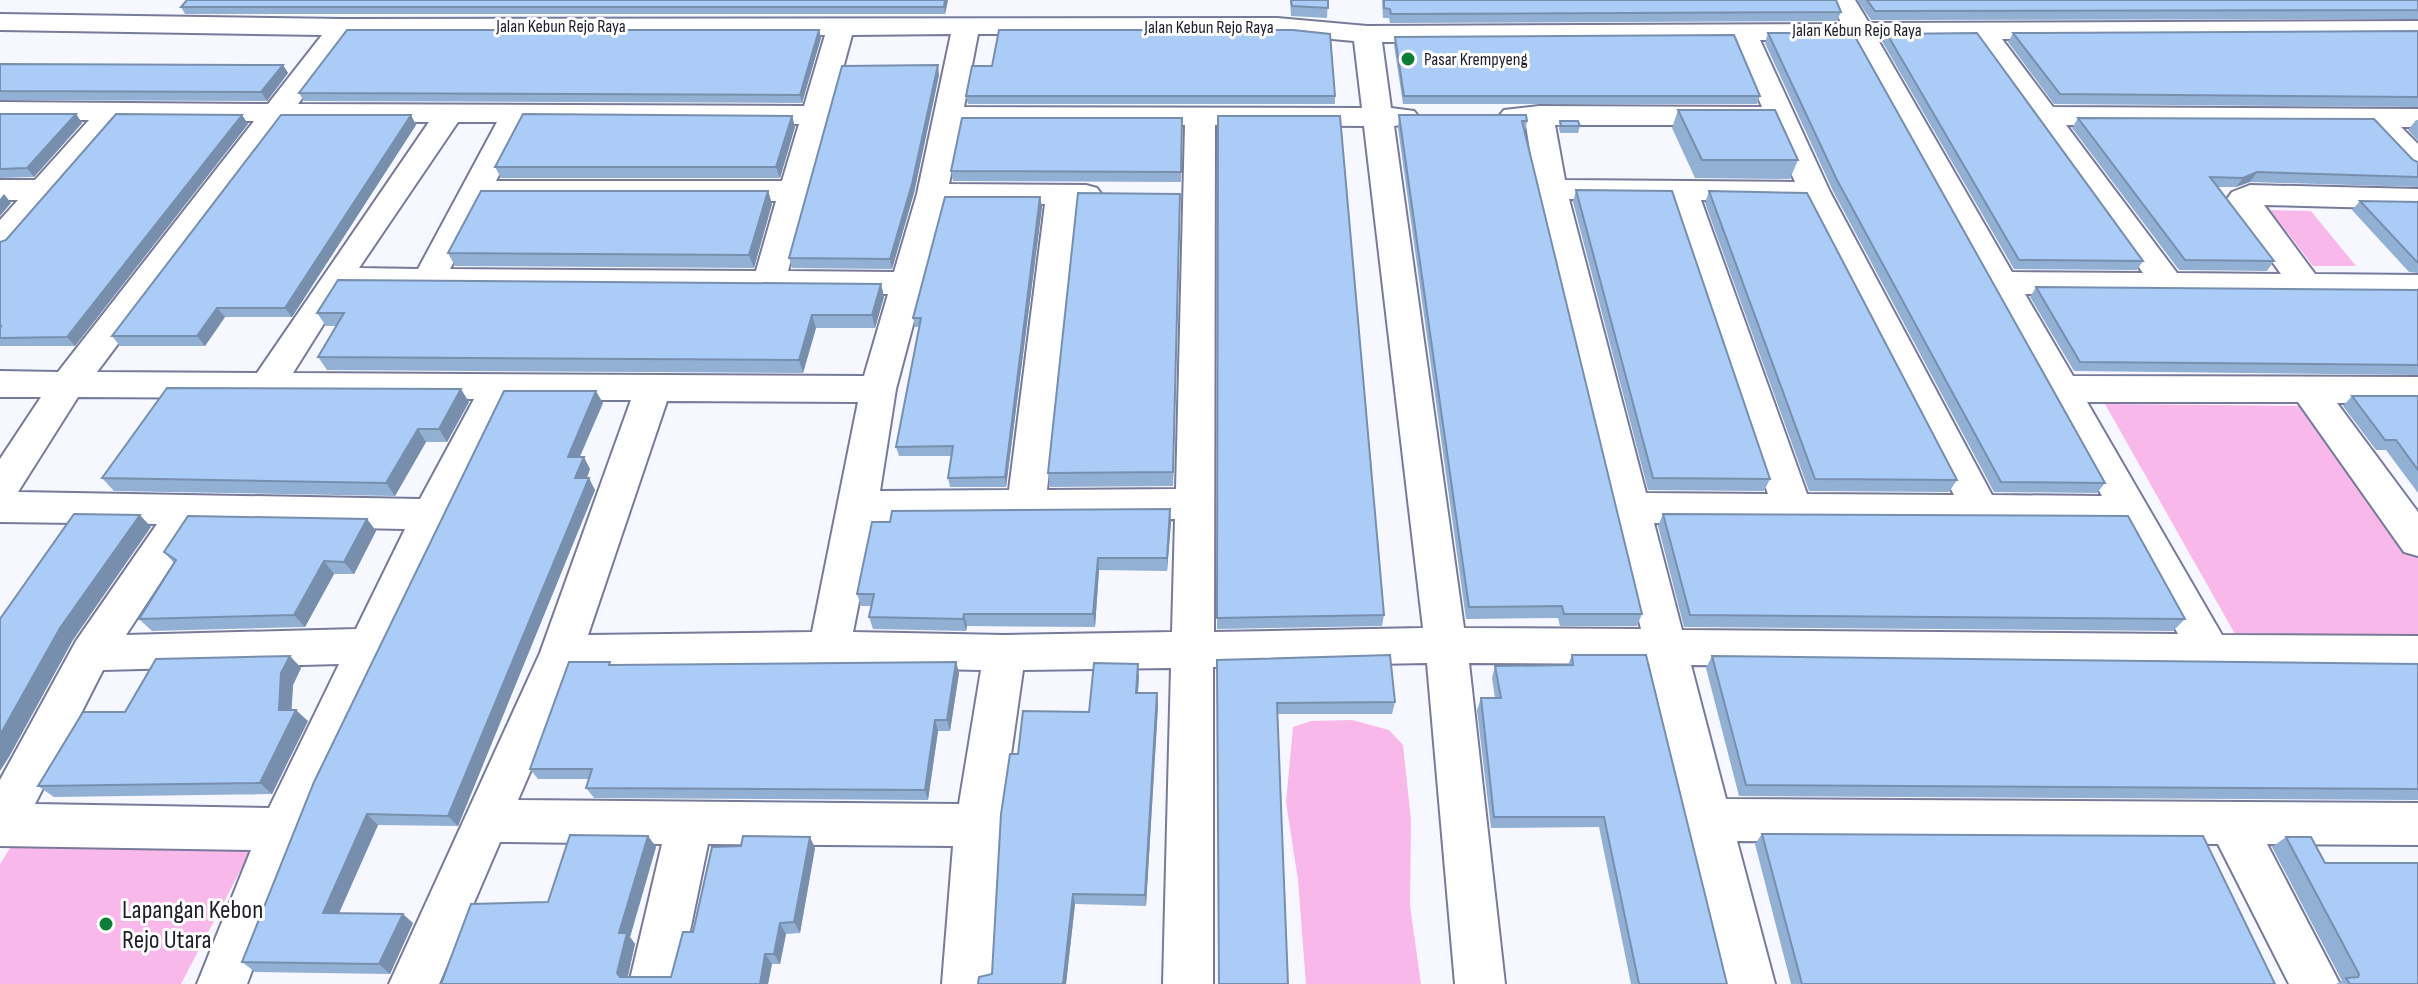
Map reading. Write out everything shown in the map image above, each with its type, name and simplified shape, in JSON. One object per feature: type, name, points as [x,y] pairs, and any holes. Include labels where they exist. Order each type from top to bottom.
[{"type":"street","points":[[135,25],[159,0]]},
{"type":"street","points":[[649,26],[662,0]]},
{"type":"street","points":[[2266,0],[2294,30]]},
{"type":"street","name":"Jalan Kebun Rejo Raya","points":[[0,22],[840,29],[966,28],[1277,13],[1367,34],[1742,31],[1849,15],[1980,29],[2418,29]]},
{"type":"street","points":[[1849,15],[2005,283],[2211,654]]},
{"type":"street","points":[[0,489],[69,383],[342,27]]},
{"type":"street","points":[[829,649],[859,506],[878,389],[932,194],[966,28]]},
{"type":"street","points":[[769,282],[792,191],[840,29]]},
{"type":"street","points":[[1980,29],[2168,284]]},
{"type":"street","points":[[1742,31],[1815,192],[1981,511]]},
{"type":"street","points":[[1367,34],[1446,645],[1480,984]]},
{"type":"street","points":[[0,240],[114,110]]},
{"type":"street","points":[[0,111],[814,115]]},
{"type":"street","points":[[266,387],[335,279],[451,111]]},
{"type":"street","points":[[428,280],[517,112]]},
{"type":"street","points":[[1188,984],[1194,504],[1182,195],[1200,115]]},
{"type":"street","points":[[1539,115],[1551,189],[1750,984]]},
{"type":"street","points":[[947,116],[1437,117]]},
{"type":"street","points":[[1481,116],[1781,116]]},
{"type":"street","points":[[2046,116],[2418,118]]},
{"type":"street","points":[[2377,119],[2418,161]]},
{"type":"street","points":[[1551,189],[1681,188],[1815,192]]},
{"type":"street","points":[[1681,188],[1792,507]]},
{"type":"street","points":[[0,190],[45,190]]},
{"type":"street","points":[[477,191],[792,191]]},
{"type":"street","points":[[932,194],[1122,195]]},
{"type":"street","points":[[2306,285],[2243,199],[2250,195],[2418,199]]},
{"type":"street","points":[[1026,507],[1062,196]]},
{"type":"street","points":[[335,279],[907,283]]},
{"type":"street","points":[[2005,283],[2418,286]]},
{"type":"street","points":[[0,384],[878,389]]},
{"type":"street","points":[[414,984],[561,653],[653,388]]},
{"type":"street","points":[[222,984],[282,829],[431,514],[497,389]]},
{"type":"street","points":[[2063,389],[2418,390]]},
{"type":"street","points":[[2308,390],[2412,525]]},
{"type":"street","points":[[859,506],[1194,504]]},
{"type":"street","points":[[0,507],[431,514]]},
{"type":"street","points":[[1631,508],[2129,511]]},
{"type":"street","points":[[188,509],[91,653],[0,825],[282,829]]},
{"type":"street","points":[[561,653],[829,649],[1005,653],[1446,645],[2418,654]]},
{"type":"street","points":[[91,653],[371,646]]},
{"type":"street","points":[[967,984],[978,825],[1005,653]]},
{"type":"street","points":[[1709,820],[2231,822],[2415,829]]},
{"type":"street","points":[[486,821],[978,825]]},
{"type":"street","points":[[2231,822],[2315,984]]},
{"type":"street","points":[[654,984],[690,823]]},
{"type":"shaded area","points":[[2270,210],[2311,211],[2356,266],[2313,266]]},
{"type":"shaded area","points":[[2105,404],[2318,406],[2418,548],[2418,637],[2235,634]]},
{"type":"shaded area","points":[[1352,720],[1389,730],[1403,745],[1411,820],[1410,906],[1421,984],[1306,984],[1298,880],[1286,802],[1293,727],[1311,721]]},
{"type":"shaded area","name":"Lapangan Kebon Rejo Utara","points":[[258,837],[181,984],[0,984],[0,864],[15,840]]},
{"type":"building","points":[[187,0],[945,0],[944,7],[181,7]]},
{"type":"building","points":[[1291,0],[1328,0],[1328,8],[1292,6]]},
{"type":"building","points":[[1384,0],[1836,0],[1841,12],[1391,14],[1390,9],[1384,8]]},
{"type":"building","points":[[1867,0],[2418,0],[2418,10],[1875,11]]},
{"type":"building","points":[[347,30],[819,30],[800,95],[299,93]]},
{"type":"building","points":[[999,30],[1293,30],[1330,34],[1335,96],[966,96],[972,66],[992,66]]},
{"type":"building","points":[[2418,31],[2418,97],[2060,94],[2013,33]]},
{"type":"building","points":[[1768,33],[1853,33],[2105,483],[2001,482],[1837,180]]},
{"type":"building","points":[[1977,33],[2143,261],[2019,260],[1887,34]]},
{"type":"building","points":[[1734,35],[1760,96],[1404,96],[1395,37]]},
{"type":"building","points":[[0,64],[283,65],[261,92],[0,91]]},
{"type":"building","points":[[938,65],[912,184],[890,259],[789,258],[842,66]]},
{"type":"building","points":[[1678,110],[1775,110],[1798,160],[1702,160]]},
{"type":"building","points":[[0,114],[76,114],[27,168],[0,169]]},
{"type":"building","points":[[116,114],[242,115],[67,337],[0,338],[0,242],[6,240]]},
{"type":"building","points":[[523,114],[792,116],[776,167],[495,167]]},
{"type":"building","points":[[281,115],[411,115],[285,308],[217,308],[197,336],[112,336]]},
{"type":"building","points":[[1399,115],[1526,115],[1527,121],[1522,121],[1642,614],[1564,614],[1562,606],[1469,607]]},
{"type":"building","points":[[1218,116],[1340,116],[1384,615],[1217,618]]},
{"type":"building","points":[[962,118],[1182,118],[1181,172],[951,171]]},
{"type":"building","points":[[2078,118],[2374,119],[2418,162],[2418,177],[2257,172],[2243,178],[2210,177],[2274,261],[2185,260]]},
{"type":"building","points":[[1560,121],[1578,121],[1580,126],[1561,126]]},
{"type":"building","points":[[1576,190],[1672,191],[1770,479],[1653,478]]},
{"type":"building","points":[[481,191],[768,191],[749,255],[448,253]]},
{"type":"building","points":[[1709,191],[1807,193],[1957,480],[1815,479]]},
{"type":"building","points":[[1078,193],[1180,194],[1173,472],[1048,473]]},
{"type":"building","points":[[945,197],[1040,197],[1005,477],[948,478],[953,446],[896,447],[921,318],[913,318]]},
{"type":"building","points":[[2360,201],[2418,202],[2418,262],[2417,262]]},
{"type":"building","points":[[338,280],[881,284],[872,315],[812,315],[799,360],[318,357],[344,313],[317,313]]},
{"type":"building","points":[[2036,287],[2418,290],[2418,365],[2080,362]]},
{"type":"building","points":[[167,388],[461,389],[439,429],[418,429],[386,483],[102,478]]},
{"type":"building","points":[[504,391],[596,391],[568,457],[584,457],[575,478],[589,478],[448,816],[367,814],[323,913],[403,914],[379,964],[242,962],[314,782]]},
{"type":"building","points":[[2352,396],[2418,396],[2418,470],[2396,440],[2385,440]]},
{"type":"building","points":[[1170,509],[1167,558],[1098,558],[1093,614],[964,614],[963,619],[869,617],[874,594],[857,594],[872,522],[890,522],[892,511]]},
{"type":"building","points":[[74,514],[140,515],[60,628],[0,735],[0,619]]},
{"type":"building","points":[[1663,514],[2128,516],[2185,619],[1690,615]]},
{"type":"building","points":[[188,516],[367,519],[344,562],[324,561],[294,615],[139,619],[176,560],[164,552]]},
{"type":"building","points":[[1390,655],[1395,702],[1277,703],[1288,984],[1219,984],[1217,660]]},
{"type":"building","points":[[1572,655],[1646,655],[1727,984],[1639,984],[1604,817],[1494,817],[1481,698],[1501,698],[1495,666],[1573,665]]},
{"type":"building","points":[[290,656],[281,673],[279,710],[296,710],[260,783],[38,786],[83,712],[125,712],[156,659]]},
{"type":"building","points":[[1712,656],[2418,664],[2418,789],[1746,785]]},
{"type":"building","points":[[569,662],[610,662],[609,665],[956,662],[947,720],[935,720],[925,790],[586,788],[592,769],[530,769]]},
{"type":"building","points":[[1094,663],[1138,664],[1136,693],[1157,693],[1145,895],[1073,894],[1063,984],[978,984],[979,977],[992,974],[1001,814],[1010,754],[1018,754],[1023,711],[1089,712]]},
{"type":"building","points":[[1762,834],[2203,836],[2275,984],[1802,984]]},
{"type":"building","points":[[570,835],[648,836],[619,933],[627,933],[617,973],[620,977],[671,977],[683,932],[693,932],[712,847],[741,846],[743,836],[810,837],[794,922],[780,923],[774,954],[765,954],[760,984],[441,984],[471,904],[548,902]]},
{"type":"building","points":[[2286,837],[2311,837],[2325,863],[2418,863],[2418,984],[2350,984],[2346,978],[2358,977],[2359,974]]},
{"type":"place","name":"Pasar Krempyeng","points":[[1408,59]]},
{"type":"place","name":"Lapangan Kebon Rejo Utara","points":[[106,924]]}]
